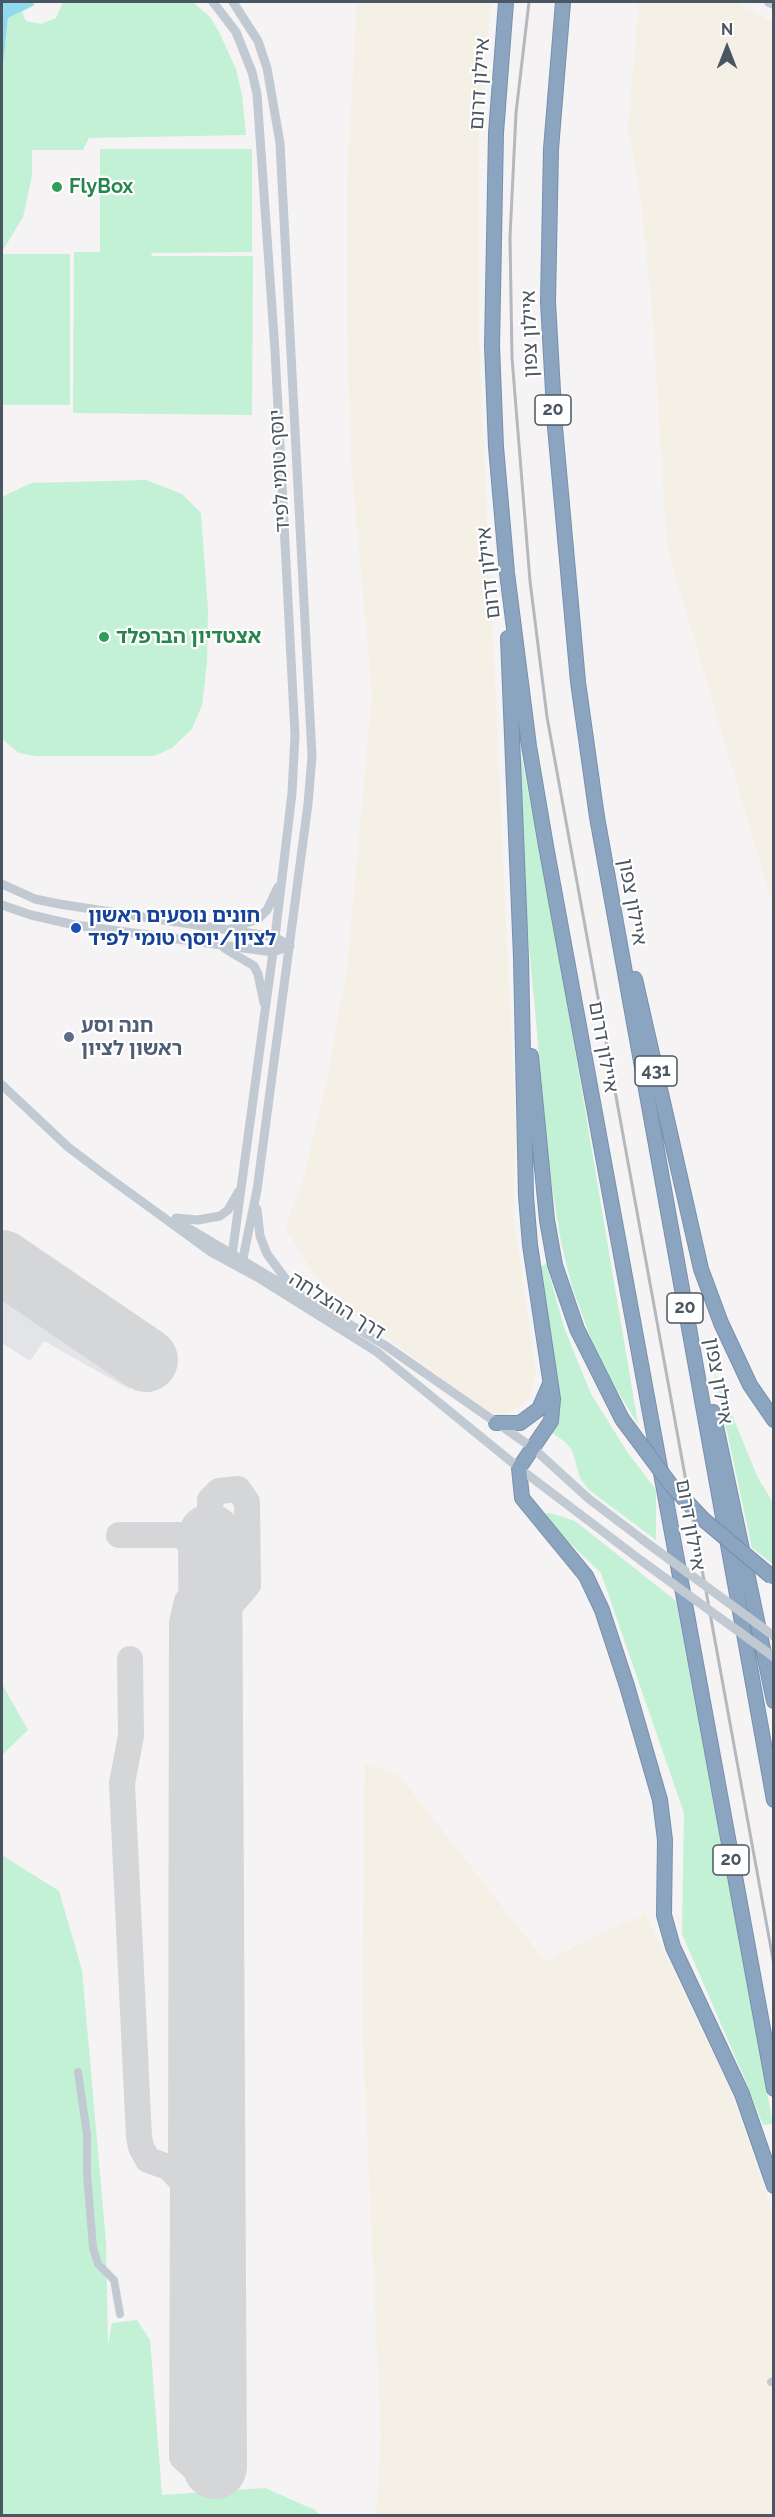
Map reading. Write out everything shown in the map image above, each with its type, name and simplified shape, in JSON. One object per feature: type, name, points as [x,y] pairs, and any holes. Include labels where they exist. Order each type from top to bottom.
[{"type":"highway","name":"איילון דרום","points":[[506,2],[496,133],[492,346],[496,447],[507,573],[529,746],[774,2089]]},
{"type":"highway","name":"איילון צפון","points":[[562,2],[551,149],[548,302],[555,427],[576,661],[597,817],[774,1800]]},
{"type":"highway","points":[[507,573],[521,958],[524,1130],[530,1245],[553,1399],[551,1420],[519,1468],[522,1498],[586,1576],[612,1638],[660,1800],[665,1840],[664,1915],[673,1947],[742,2094],[774,2186]]},
{"type":"highway","name":"431","points":[[597,817],[701,1269],[720,1323],[750,1385],[774,1420]]},
{"type":"highway","points":[[521,958],[541,1162],[555,1265],[577,1329],[622,1419],[664,1476],[704,1520],[773,1578]]},
{"type":"highway","points":[[687,1322],[706,1378],[774,1701]]},
{"type":"highway","points":[[496,1423],[520,1423],[539,1409],[550,1382]]},
{"type":"main road","points":[[769,2],[774,4]]},
{"type":"street","name":"יוסף טומי לפיד","points":[[213,2],[236,32],[252,72],[257,94],[276,351],[295,735],[292,793],[266,1012],[232,1258]]},
{"type":"street","name":"יוסף טומי לפיד","points":[[233,2],[258,41],[267,68],[280,143],[312,756],[308,804],[257,1190]]},
{"type":"street","points":[[226,930],[259,918],[267,910],[281,880]]},
{"type":"street","points":[[2,884],[35,899],[275,937],[290,946]]},
{"type":"street","points":[[2,905],[57,921],[219,945],[273,951],[290,946]]},
{"type":"street","points":[[219,945],[254,966],[258,974],[266,1012]]},
{"type":"street","name":"דרך ההצלחה","points":[[2,1085],[68,1147],[211,1252],[232,1258]]},
{"type":"street","points":[[172,1218],[198,1220],[220,1216],[235,1201],[244,1181]]},
{"type":"street","name":"דרך ההצלחה","points":[[125,1189],[232,1258],[296,1291],[386,1346],[532,1448],[589,1499],[774,1636]]},
{"type":"street","points":[[242,1263],[257,1190]]},
{"type":"street","points":[[257,1190],[257,1221],[260,1236],[267,1254],[296,1291]]},
{"type":"street","name":"דרך ההצלחה","points":[[242,1263],[377,1352],[519,1468],[774,1657]]},
{"type":"street","points":[[78,2072],[87,2134],[87,2174],[93,2248],[98,2264],[114,2280],[120,2314]]},
{"type":"shaded area","points":[[2,1278],[145,1369],[129,1389],[44,1341],[30,1361],[2,1343]]},
{"type":"green space","points":[[33,2],[35,5],[22,12],[26,21],[41,24],[56,18],[63,2],[193,2],[210,17],[236,69],[242,95],[246,135],[89,138],[83,150],[32,150],[32,176],[23,217],[2,252],[2,75],[8,18],[34,5]]},
{"type":"green space","points":[[100,149],[252,149],[252,252],[151,253],[152,256],[253,256],[252,415],[73,413],[74,252],[100,252]]},
{"type":"green space","points":[[2,254],[70,254],[70,405],[2,405]]},
{"type":"green space","name":"אצטדיון הברפלד","points":[[146,480],[182,494],[201,513],[208,610],[207,663],[202,705],[192,729],[172,748],[154,756],[36,756],[19,753],[2,739],[2,497],[31,483]]},
{"type":"green space","points":[[515,723],[554,926],[638,1424],[600,1363],[572,1287],[561,1242],[550,1173],[516,805]]},
{"type":"green space","points":[[546,1263],[565,1330],[591,1394],[628,1453],[656,1490],[656,1540],[589,1490],[580,1478],[572,1450],[552,1433],[556,1424],[539,1268]]},
{"type":"green space","points":[[714,1371],[757,1476],[773,1503],[773,1564],[752,1548]]},
{"type":"green space","points":[[550,1513],[575,1521],[676,1601],[773,2124],[763,2125],[682,1934],[684,1813],[601,1573],[540,1514]]},
{"type":"green space","points":[[2,1684],[28,1730],[2,1755]]},
{"type":"green space","points":[[2,1855],[59,1891],[82,1970],[106,2242],[108,2345],[112,2323],[137,2320],[150,2340],[162,2495],[265,2488],[315,2510],[320,2515],[2,2515]]},
{"type":"sand","points":[[357,2],[491,2],[479,128],[479,345],[516,1137],[513,1214],[536,1371],[529,1397],[521,1406],[502,1417],[494,1417],[390,1340],[315,1276],[285,1228],[304,1177],[327,1079],[347,969],[372,694],[351,459],[347,326],[347,180]]},
{"type":"sand","points":[[639,2],[736,2],[773,23],[773,906],[667,547],[652,307],[641,201],[628,128]]},
{"type":"sand","points":[[365,1763],[398,1774],[545,1961],[645,1913],[728,2084],[773,2213],[773,2515],[376,2515],[381,2439],[362,2021]]},
{"type":"water","points":[[2,2],[33,2],[34,5],[8,18],[2,75]]},
{"type":"taxiway","points":[[210,1536],[210,1500],[219,1491],[238,1489],[247,1502],[248,1585],[210,1629]]},
{"type":"taxiway","points":[[119,1535],[179,1535],[190,1541],[197,1551],[197,1591],[187,1601],[182,1623],[181,2180]]},
{"type":"taxiway","points":[[130,1659],[131,1736],[122,1783],[139,2137],[148,2160],[168,2167],[187,2186],[213,2187]]},
{"type":"taxiway","points":[[183,2182],[182,2457],[197,2471],[215,2467]]},
{"type":"runway","points":[[2,1262],[146,1360]]},
{"type":"runway","points":[[210,1536],[215,2467]]},
{"type":"railway","points":[[529,2],[516,113],[510,237],[512,358],[530,581],[547,717],[774,1965]]},
{"type":"place","name":"FlyBox","points":[[57,187]]},
{"type":"place","name":"אצטדיון הברפלד","points":[[104,637]]},
{"type":"place","name":"חונים נוסעים ראשון לציון/יוסף טומי לפיד","points":[[76,928]]},
{"type":"place","name":"חנה וסע ראשון לציון","points":[[69,1037]]}]
